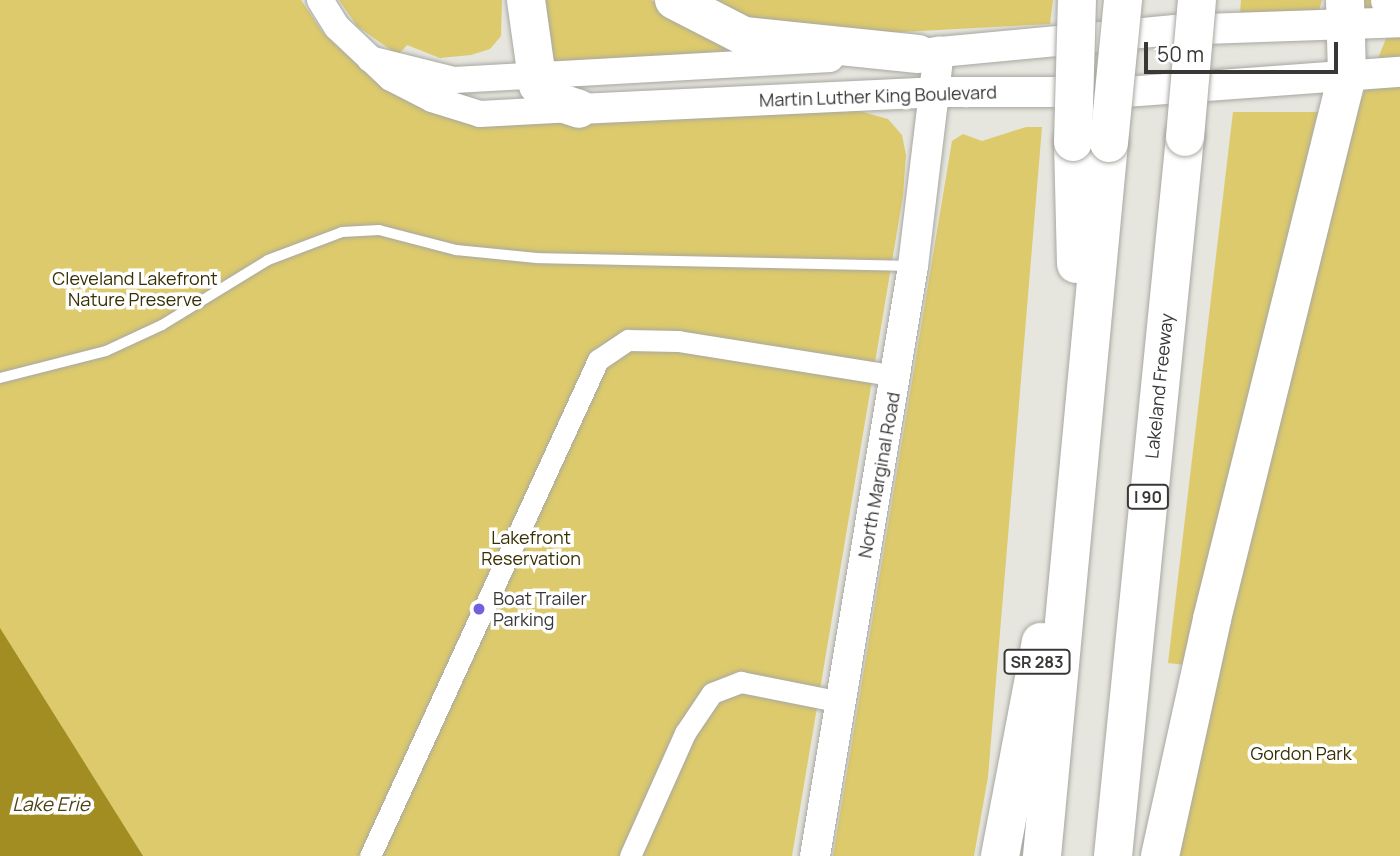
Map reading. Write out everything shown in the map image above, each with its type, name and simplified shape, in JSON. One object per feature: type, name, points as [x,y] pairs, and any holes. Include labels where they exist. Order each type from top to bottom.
[{"type":"highway","points":[[526,0],[533,75],[555,101],[579,108]]},
{"type":"highway","points":[[674,0],[744,36],[928,53]]},
{"type":"highway","points":[[1042,856],[1081,416],[1091,142],[1077,0]]},
{"type":"highway","points":[[1091,142],[1123,0]]},
{"type":"highway","name":"Lakeland Freeway","points":[[1113,856],[1197,0]]},
{"type":"highway","points":[[1390,0],[1400,6]]},
{"type":"highway","points":[[1160,856],[1212,619],[1348,76],[1345,14]]},
{"type":"highway","name":"SR 283","points":[[1000,856],[1075,468]]},
{"type":"main road","points":[[928,53],[1345,14],[1400,22]]},
{"type":"main road","name":"North Marginal Road","points":[[815,856],[913,266],[935,92],[928,53]]},
{"type":"main road","name":"Martin Luther King Boulevard","points":[[579,108],[935,92],[1125,93],[1400,72]]},
{"type":"street","name":"Martin Luther King Boulevard","points":[[320,0],[370,59],[416,92],[464,110],[579,108]]},
{"type":"street","points":[[370,59],[454,80],[928,53]]},
{"type":"street","points":[[370,856],[598,360],[628,340],[678,341],[896,376]]},
{"type":"street","points":[[630,856],[685,733],[712,693],[741,682],[841,702]]},
{"type":"lane","points":[[0,378],[106,351],[162,325],[268,260],[342,232],[379,230],[456,250],[537,258],[913,266]]},
{"type":"green space","name":"Lakefront Reservation","points":[[0,0],[301,0],[324,34],[375,81],[487,124],[852,109],[888,119],[902,135],[906,155],[903,196],[792,856],[0,856]]},
{"type":"green space","points":[[339,0],[502,0],[501,36],[490,49],[471,55],[440,58],[407,45],[398,55],[357,26]]},
{"type":"green space","points":[[542,0],[651,0],[723,43],[726,51],[554,63]]},
{"type":"green space","points":[[710,0],[1053,0],[1050,24],[808,37],[744,22]]},
{"type":"green space","points":[[1241,0],[1322,0],[1318,14],[1240,13]]},
{"type":"green space","name":"Gordon Park","points":[[1345,0],[1400,0],[1400,856],[1179,856],[1214,676],[1347,134],[1392,24]]},
{"type":"green space","points":[[1233,112],[1318,112],[1185,665],[1168,663]]},
{"type":"green space","points":[[1026,127],[1042,127],[988,777],[974,856],[833,856],[952,141],[963,134],[982,141]]},
{"type":"water","name":"Lake Erie","points":[[0,628],[143,856],[0,856]]},
{"type":"place","name":"Boat Trailer Parking","points":[[479,609]]},
{"type":"park label","name":"Cleveland Lakefront Nature Preserve","points":[[135,289]]}]
